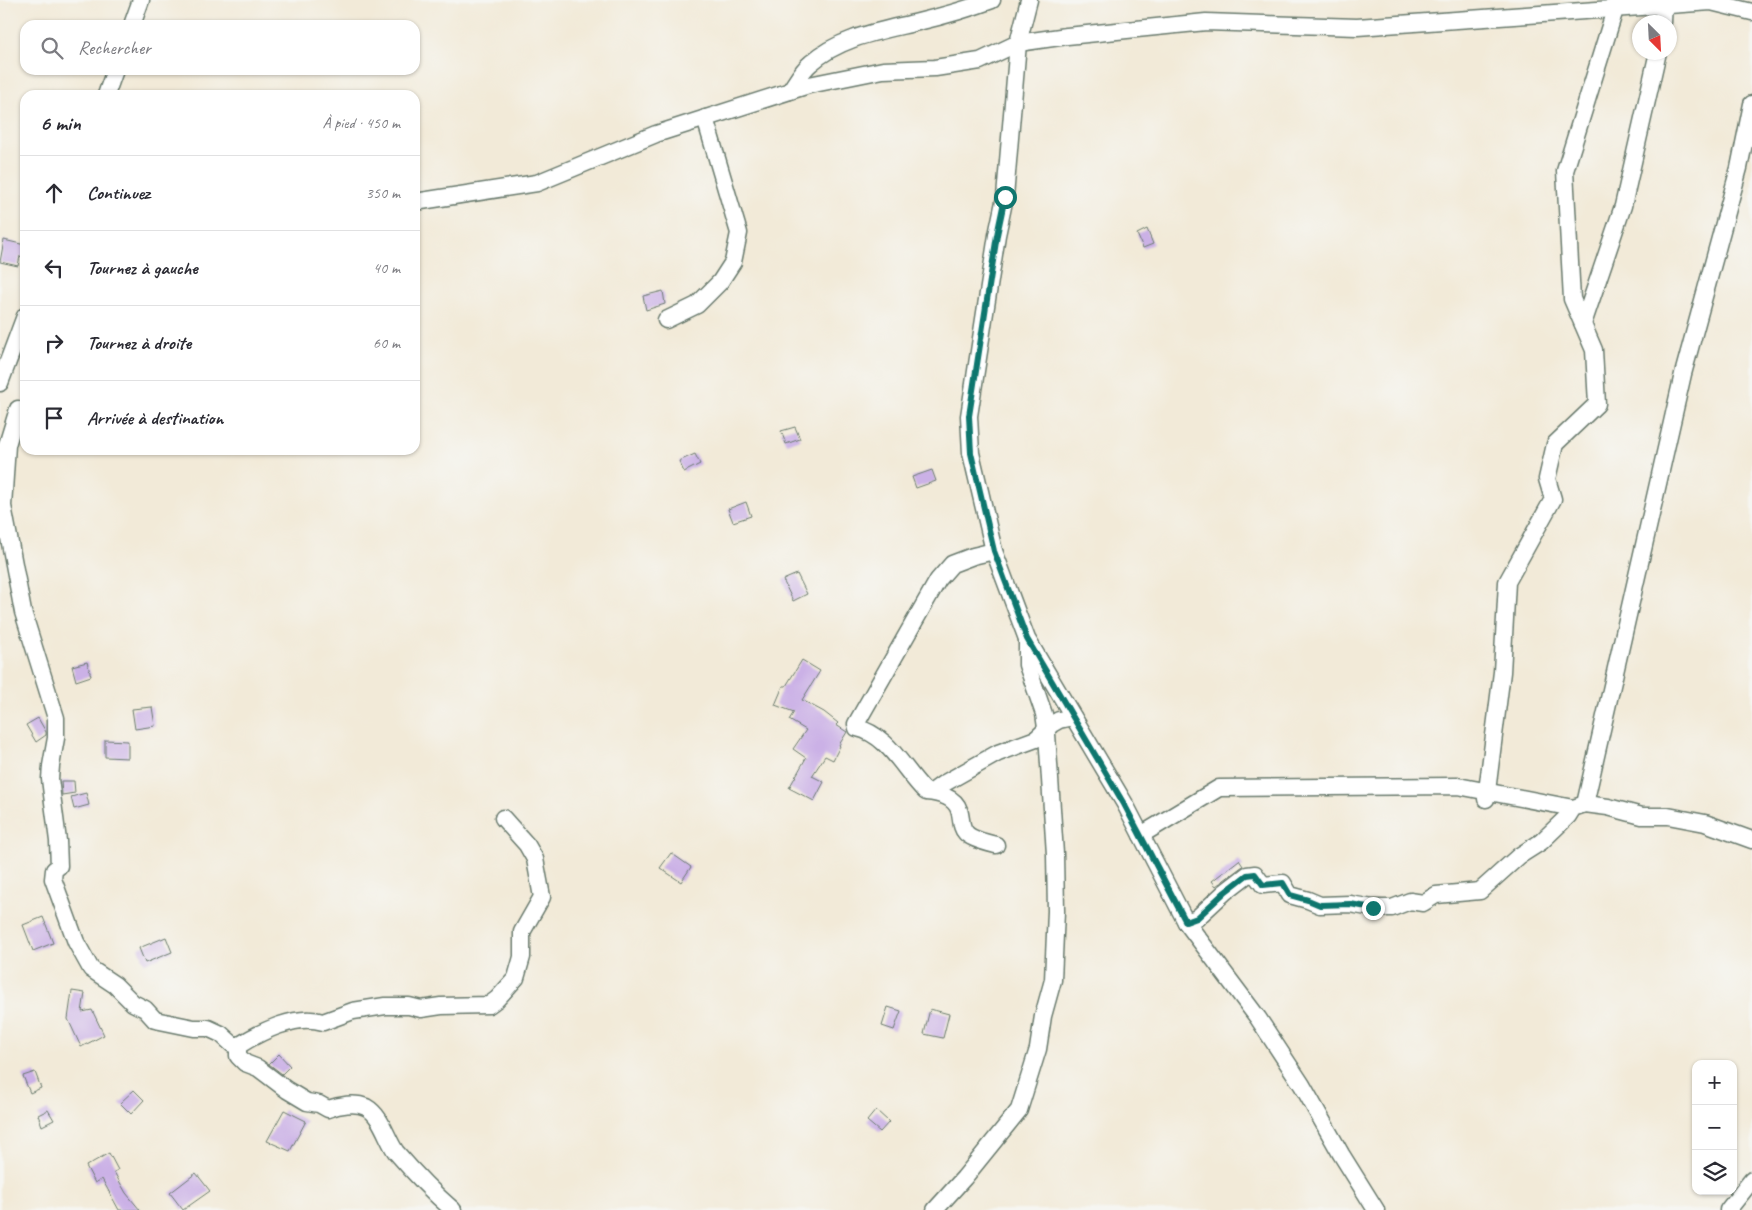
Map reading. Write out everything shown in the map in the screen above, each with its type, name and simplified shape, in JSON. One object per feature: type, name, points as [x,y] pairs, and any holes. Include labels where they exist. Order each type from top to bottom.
[{"type":"street","points":[[134,20],[140,0]]},
{"type":"street","points":[[790,91],[809,64],[841,44],[864,35],[959,12],[992,0]]},
{"type":"street","points":[[1029,0],[1018,43],[1005,197],[997,235],[969,416],[971,453],[994,551],[1027,639],[1124,804],[1186,922],[1258,1018],[1302,1085],[1341,1154],[1376,1210]]},
{"type":"street","points":[[1663,15],[1664,2]]},
{"type":"street","points":[[420,201],[538,183],[656,134],[809,85],[883,70],[935,68],[980,61],[1018,43],[1067,36],[1206,22],[1357,27],[1617,4],[1664,2],[1711,2],[1752,12]]},
{"type":"street","points":[[1487,795],[1502,672],[1507,582],[1553,499],[1547,479],[1555,444],[1597,404],[1594,350],[1572,299],[1565,171],[1617,4]]},
{"type":"street","points":[[1583,324],[1623,206],[1656,60]]},
{"type":"street","points":[[108,90],[113,75]]},
{"type":"street","points":[[1186,922],[1197,918],[1225,892],[1251,873],[1255,874],[1263,885],[1283,883],[1290,895],[1320,905],[1350,904],[1373,908],[1392,908],[1410,900],[1423,904],[1436,895],[1480,891],[1519,856],[1541,842],[1579,806],[1683,374],[1739,168],[1752,104]]},
{"type":"street","points":[[666,320],[698,305],[720,282],[733,262],[738,232],[705,118]]},
{"type":"street","points":[[0,384],[20,330]]},
{"type":"street","points":[[0,432],[20,405]]},
{"type":"street","points":[[20,407],[7,445],[3,506],[23,612],[56,718],[56,738],[50,779],[58,841],[59,866],[54,870],[53,879],[76,942],[91,969],[115,985],[122,994],[133,1003],[145,1009],[155,1020],[194,1028],[208,1028],[221,1034],[232,1044],[238,1046],[270,1028],[301,1020],[315,1019],[323,1022],[353,1011],[396,1004],[421,1009],[441,1006],[489,1005],[516,978],[522,957],[522,932],[542,897],[535,859],[527,845],[503,818]]},
{"type":"street","points":[[994,551],[952,564],[938,580],[858,717],[856,724],[857,728],[875,734],[926,792],[932,792],[955,802],[959,810],[961,823],[968,836],[996,845]]},
{"type":"street","points":[[935,1210],[964,1178],[1019,1110],[1038,1049],[1043,1016],[1053,980],[1056,911],[1055,854],[1047,729],[1044,714],[1027,665],[1027,639]]},
{"type":"street","points":[[932,792],[1003,751],[1036,739],[1059,720],[1073,717]]},
{"type":"street","points":[[1140,835],[1219,788],[1458,786],[1487,795],[1579,806],[1608,807],[1642,816],[1668,816],[1705,823],[1752,840]]},
{"type":"street","points":[[238,1046],[238,1056],[245,1063],[258,1068],[287,1090],[307,1102],[319,1104],[328,1109],[337,1106],[360,1105],[373,1112],[396,1151],[415,1175],[431,1192],[453,1210]]},
{"type":"street","points":[[1728,1210],[1752,1180]]},
{"type":"building","points":[[1147,229],[1153,244],[1143,248],[1137,234]]},
{"type":"building","points":[[4,240],[20,244],[18,266],[0,262]]},
{"type":"building","points":[[663,291],[665,304],[646,310],[643,296]]},
{"type":"building","points":[[795,427],[800,439],[786,444],[781,431]]},
{"type":"building","points":[[695,454],[700,464],[684,472],[679,461]]},
{"type":"building","points":[[932,470],[936,481],[916,488],[912,477]]},
{"type":"building","points":[[746,502],[751,516],[733,522],[728,509]]},
{"type":"building","points":[[797,574],[807,594],[793,601],[783,580]]},
{"type":"building","points":[[802,660],[820,671],[802,700],[824,712],[838,723],[836,725],[847,732],[833,760],[825,756],[812,776],[824,782],[814,801],[789,788],[806,758],[793,749],[806,730],[789,720],[794,712],[775,705],[783,686],[786,686]]},
{"type":"building","points":[[87,662],[91,676],[76,681],[72,666]]},
{"type":"building","points":[[152,707],[155,726],[135,729],[132,709]]},
{"type":"building","points":[[38,718],[46,735],[36,742],[26,725]]},
{"type":"building","points":[[105,740],[128,741],[128,758],[105,757]]},
{"type":"building","points":[[61,781],[74,781],[75,793],[62,795]]},
{"type":"building","points":[[86,793],[89,805],[74,809],[71,797]]},
{"type":"building","points":[[671,853],[691,867],[681,882],[660,868]]},
{"type":"building","points":[[1239,860],[1243,866],[1216,886],[1212,881]]},
{"type":"building","points":[[43,917],[53,943],[33,951],[23,925]]},
{"type":"building","points":[[166,937],[172,952],[145,963],[139,948]]},
{"type":"building","points":[[72,991],[85,993],[82,1012],[92,1010],[104,1035],[81,1047],[68,1019]]},
{"type":"building","points":[[888,1007],[901,1011],[894,1030],[882,1026]]},
{"type":"building","points":[[930,1009],[949,1014],[943,1038],[924,1034]]},
{"type":"building","points":[[279,1054],[290,1066],[282,1074],[269,1064]]},
{"type":"building","points":[[35,1072],[41,1088],[30,1093],[23,1076]]},
{"type":"building","points":[[134,1090],[144,1100],[131,1114],[120,1103]]},
{"type":"building","points":[[48,1110],[54,1120],[42,1126],[38,1115]]},
{"type":"building","points":[[284,1110],[306,1121],[290,1151],[267,1141]]},
{"type":"building","points":[[876,1110],[889,1122],[880,1132],[867,1121]]},
{"type":"building","points":[[109,1153],[118,1170],[114,1172],[126,1193],[140,1210],[119,1210],[102,1179],[95,1183],[86,1166]]},
{"type":"building","points":[[196,1173],[210,1191],[183,1210],[170,1193]]},
{"type":"route","points":[[1005,197],[997,235],[969,416],[971,453],[994,551],[1027,639],[1124,804],[1186,922],[1197,918],[1225,892],[1251,873],[1255,874],[1263,885],[1283,883],[1290,895],[1320,905],[1350,904],[1373,908]]}]
